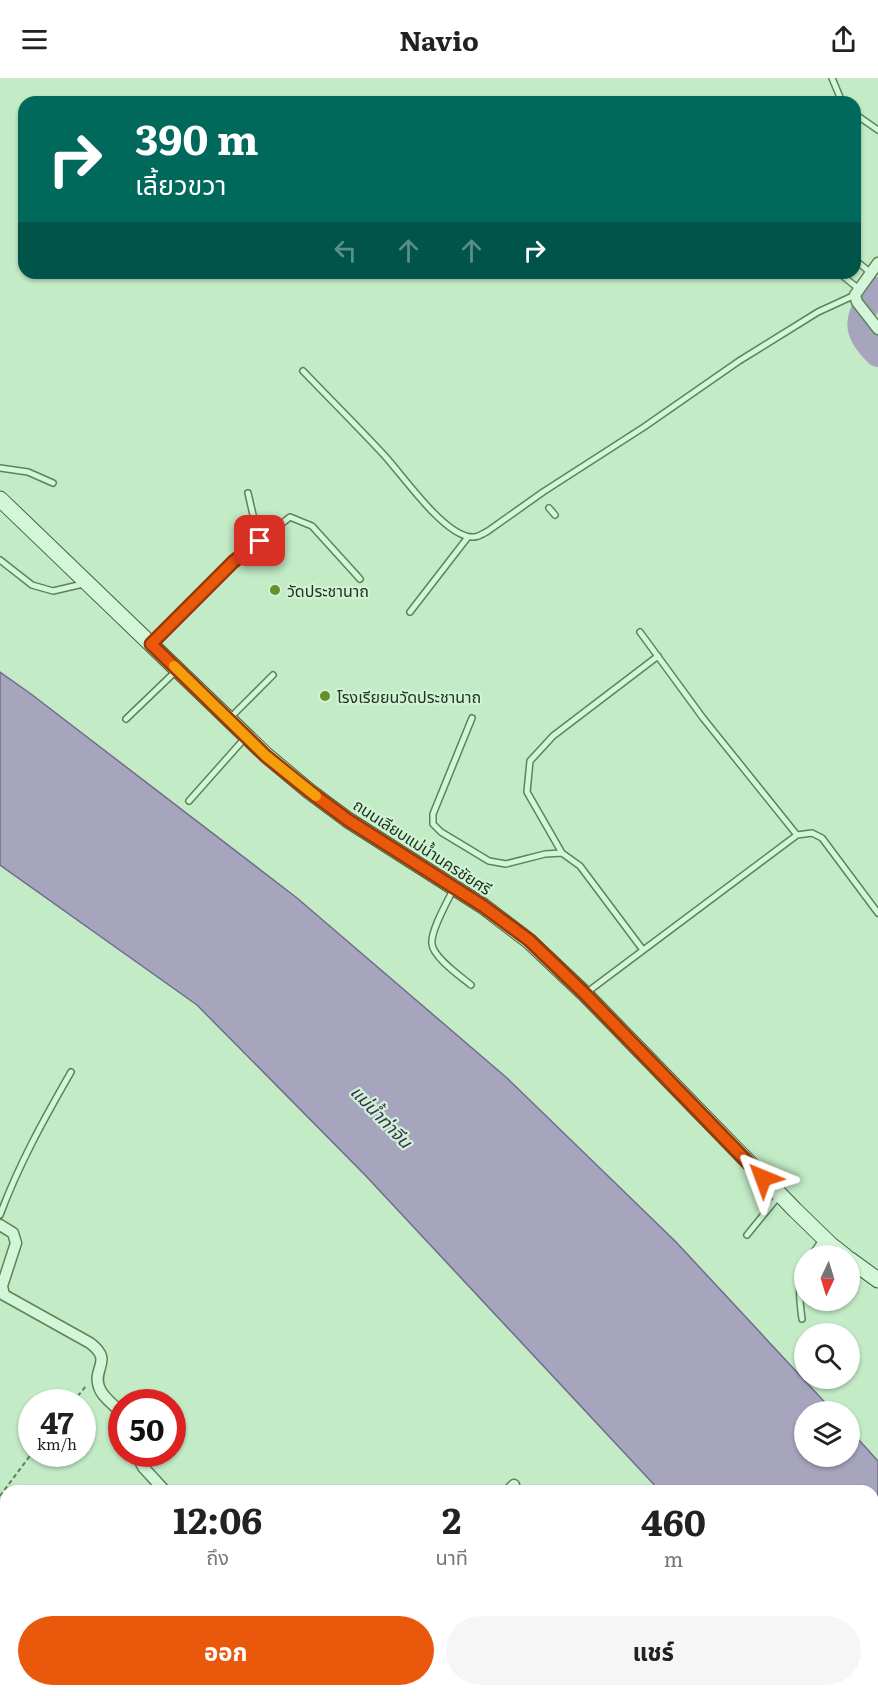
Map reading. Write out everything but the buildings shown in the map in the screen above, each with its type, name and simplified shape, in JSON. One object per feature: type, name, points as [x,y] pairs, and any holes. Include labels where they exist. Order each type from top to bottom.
[{"type":"main road","name":"ถนนเลียบแม่น้ำนครชัยศรี","points":[[0,500],[266,756],[348,820],[483,906],[529,940],[832,1245]]},
{"type":"main road","points":[[860,1266],[878,1280]]},
{"type":"street","points":[[877,328],[857,295],[878,263]]},
{"type":"street","points":[[0,1225],[13,1233],[16,1243],[2,1286],[4,1295],[90,1343],[98,1350],[102,1363],[98,1386],[108,1399]]},
{"type":"street","points":[[143,1467],[160,1485]]},
{"type":"lane","points":[[832,78],[840,96]]},
{"type":"lane","points":[[861,118],[878,130]]},
{"type":"lane","points":[[861,265],[870,273]]},
{"type":"lane","points":[[303,371],[385,457],[432,511],[456,532],[468,537],[480,536],[739,361],[818,312],[857,295],[844,279]]},
{"type":"lane","points":[[0,468],[28,472],[53,483]]},
{"type":"lane","points":[[248,493],[260,541]]},
{"type":"lane","points":[[549,508],[555,515]]},
{"type":"lane","points":[[151,644],[233,562],[290,517],[312,526],[360,579]]},
{"type":"lane","points":[[410,612],[468,537]]},
{"type":"lane","points":[[0,560],[32,585],[53,591],[87,583]]},
{"type":"lane","points":[[640,633],[703,718],[797,835]]},
{"type":"lane","points":[[643,950],[580,866],[562,853],[527,792],[530,760],[553,736],[658,656]]},
{"type":"lane","points":[[126,719],[177,670]]},
{"type":"lane","points":[[228,719],[273,675]]},
{"type":"lane","points":[[472,718],[433,814],[433,824],[441,832],[489,861],[506,864],[545,854],[562,853]]},
{"type":"lane","points":[[189,801],[246,737]]},
{"type":"lane","points":[[585,994],[797,835],[812,833],[822,838],[878,913]]},
{"type":"lane","points":[[454,887],[433,934],[432,944],[437,956],[471,985]]},
{"type":"lane","points":[[0,1215],[30,1145],[70,1072]]},
{"type":"lane","points":[[747,1235],[779,1194]]},
{"type":"lane","points":[[819,1245],[824,1238]]},
{"type":"lane","points":[[801,1311],[802,1319]]},
{"type":"path","points":[[8,1485],[22,1467]]},
{"type":"water","name":"แม่น้ำท่าจีน","points":[[0,672],[297,898],[507,1078],[676,1242],[794,1369],[794,1389],[813,1389],[824,1401],[794,1401],[794,1467],[860,1467],[860,1441],[878,1461],[878,1485],[654,1485],[365,1175],[197,1005],[0,865]]},
{"type":"waterway","points":[[878,290],[865,308],[860,323],[864,338],[878,354]]},
{"type":"slow traffic","points":[[174,666],[266,756],[316,796]]},
{"type":"place","name":"วัดประชานาถ","points":[[275,590]]},
{"type":"place","name":"โรงเรียยนวัดประชานาถ","points":[[325,696]]},
{"type":"route","points":[[260,541],[233,562],[151,644],[266,756],[309,791],[348,820],[483,906],[529,940],[585,994],[763,1178]]}]
